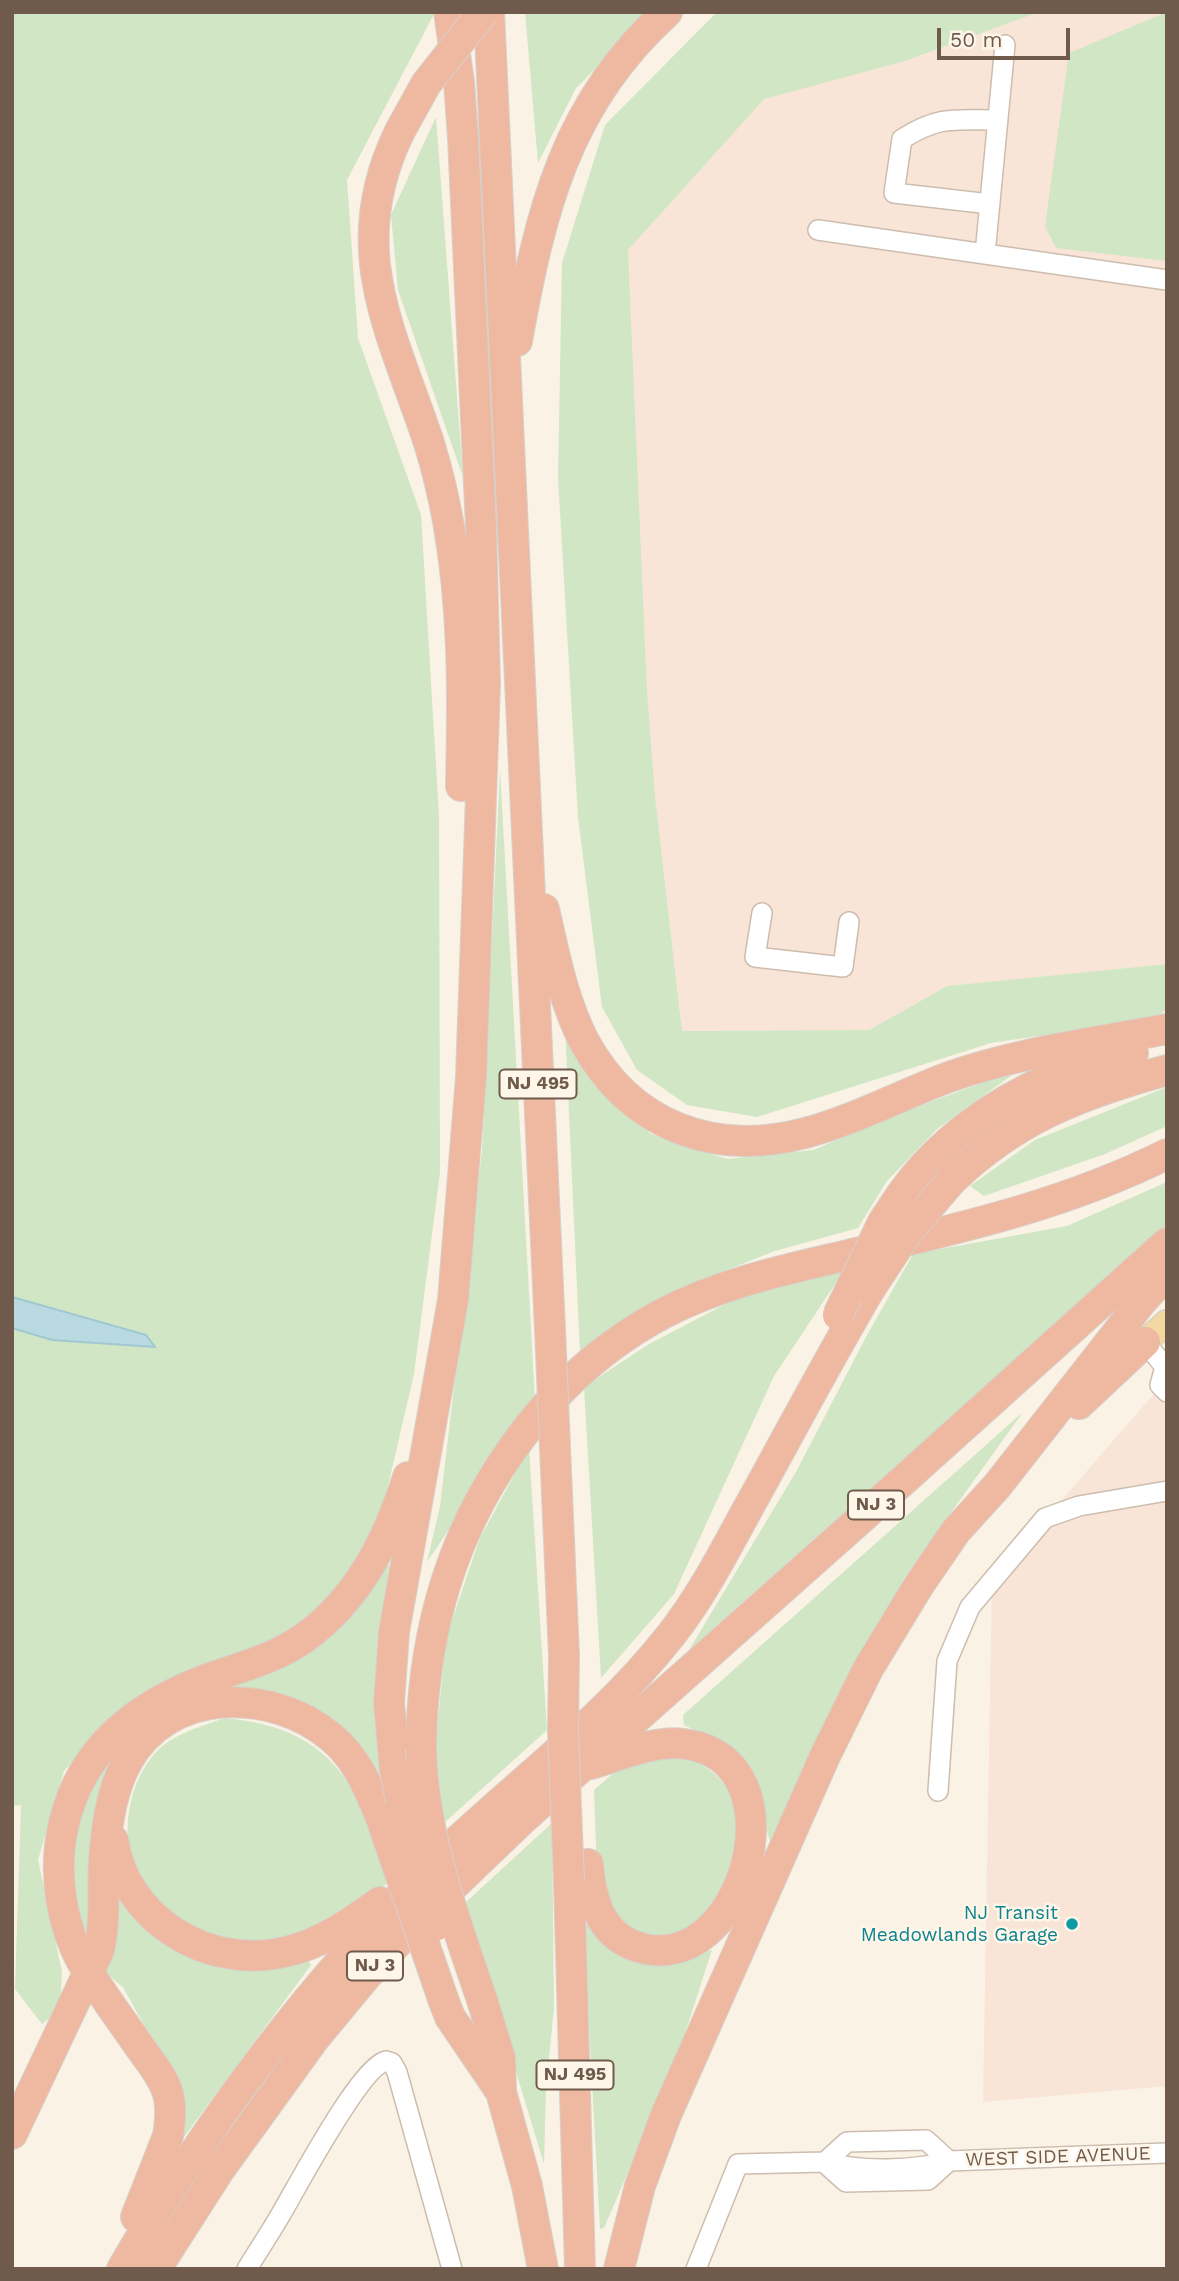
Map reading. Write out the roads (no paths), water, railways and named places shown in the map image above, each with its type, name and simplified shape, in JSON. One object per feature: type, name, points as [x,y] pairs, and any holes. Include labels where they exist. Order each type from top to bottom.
[{"type":"highway","points":[[449,12],[458,68],[463,138],[485,684],[471,1077],[453,1300],[394,1632],[389,1703],[395,1770],[417,1867],[482,2065],[501,2092]]},
{"type":"highway","points":[[461,1203],[455,1076],[464,703],[463,640],[455,559],[440,481],[389,331],[375,276],[373,231],[374,209],[385,166],[400,131],[426,84],[482,12]]},
{"type":"highway","points":[[489,12],[508,397]]},
{"type":"highway","points":[[508,397],[534,251],[559,169],[583,119],[602,88],[629,51],[667,12]]},
{"type":"highway","name":"NJ 495","points":[[508,397],[564,1656],[563,1732],[578,1873],[580,2269]]},
{"type":"highway","points":[[527,838],[558,967],[584,1041],[614,1083],[640,1108],[672,1127],[689,1133],[735,1142],[783,1138],[829,1125],[975,1069],[1038,1053],[1167,1029]]},
{"type":"highway","name":"NJ 3","points":[[794,1425],[838,1315],[883,1222],[912,1179],[938,1152],[971,1124],[1009,1099],[1052,1078],[1167,1043]]},
{"type":"highway","name":"NJ 3","points":[[122,2269],[187,2164],[257,2067],[326,1980],[431,1865],[572,1739],[630,1682],[672,1634],[708,1581],[870,1289],[906,1234],[951,1181],[990,1147],[1038,1117],[1089,1093],[1167,1070]]},
{"type":"highway","points":[[463,2004],[453,1916],[430,1833],[423,1789],[421,1748],[425,1677],[432,1631],[446,1579],[465,1531],[491,1482],[521,1436],[558,1392],[597,1356],[651,1320],[709,1294],[774,1273],[1035,1208],[1105,1182],[1167,1154]]},
{"type":"highway","name":"NJ 3","points":[[156,2269],[201,2197],[295,2064],[367,1975],[478,1861],[1167,1242]]},
{"type":"highway","points":[[619,2269],[640,2186],[666,2115],[838,1728],[868,1669],[919,1585],[956,1531],[997,1486],[1035,1434],[1142,1301],[1167,1274]]},
{"type":"highway","points":[[1035,1434],[1075,1408],[1156,1332]]},
{"type":"highway","points":[[115,2269],[164,2150],[170,2109],[162,2080],[88,1973],[66,1921],[58,1874],[64,1820],[83,1775],[108,1740],[124,1724],[142,1711],[205,1680],[284,1650],[302,1640],[337,1610],[379,1552],[401,1498],[439,1380]]},
{"type":"highway","points":[[12,2134],[99,1950],[102,1937],[103,1860],[113,1798],[127,1761],[152,1733],[180,1713],[232,1701],[273,1707],[295,1715],[332,1738],[348,1753],[360,1772],[463,2004],[500,2058],[501,2092],[527,2186],[543,2269]]},
{"type":"highway","points":[[578,1873],[611,1931],[639,1948],[672,1948],[702,1934],[731,1903],[747,1863],[751,1827],[747,1800],[738,1779],[726,1762],[708,1751],[686,1744],[663,1745],[584,1766]]},
{"type":"highway","points":[[110,1821],[124,1877],[141,1905],[154,1919],[183,1939],[236,1955],[287,1952],[326,1937],[354,1921],[431,1865]]},
{"type":"highway","points":[[172,2269],[201,2197]]},
{"type":"street","points":[[985,254],[1005,45]]},
{"type":"street","points":[[990,204],[894,193],[902,139],[925,125],[945,120],[998,120]]},
{"type":"street","points":[[817,230],[1167,280]]},
{"type":"street","points":[[762,913],[755,957],[843,967],[849,922]]},
{"type":"street","points":[[1156,1332],[1166,1367],[1160,1385],[1167,1392]]},
{"type":"street","points":[[938,1791],[947,1661],[970,1607],[1045,1518],[1079,1506],[1167,1491]]},
{"type":"street","points":[[247,2269],[349,2102],[375,2066],[386,2061],[392,2063],[397,2072],[452,2269]]},
{"type":"street","name":"WEST SIDE AVENUE","points":[[696,2269],[738,2164],[825,2162],[845,2156],[930,2153],[949,2161],[1167,2153]]},
{"type":"street","points":[[825,2162],[846,2182],[928,2180],[949,2161]]},
{"type":"water","points":[[12,1297],[146,1335],[155,1347],[52,1340],[12,1328]]},
{"type":"place","name":"NJ Transit Meadowlands Garage","points":[[1072,1924]]}]
